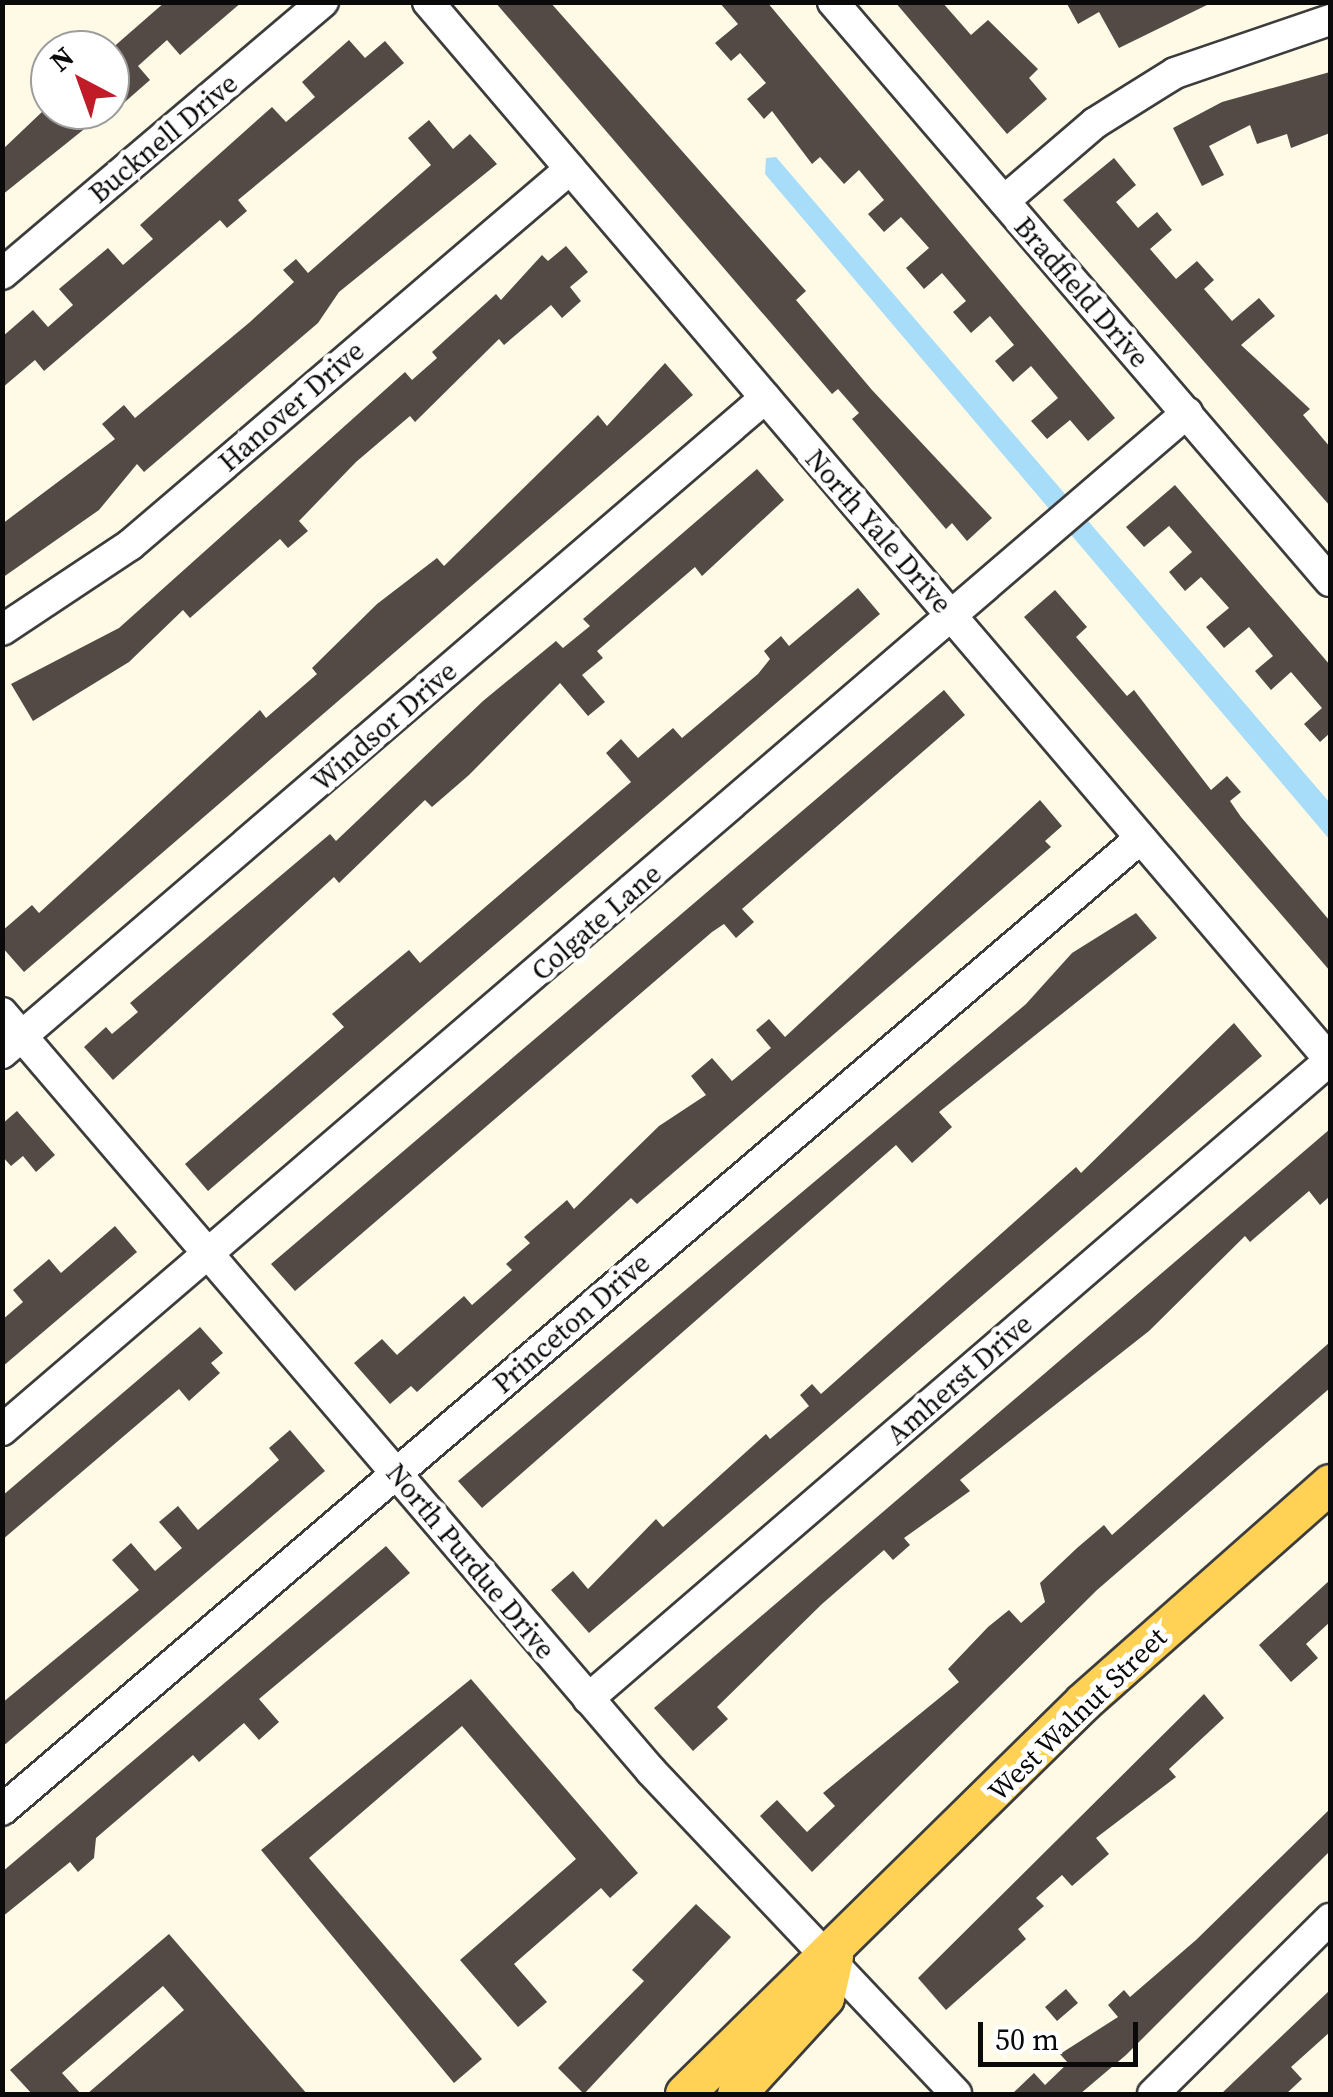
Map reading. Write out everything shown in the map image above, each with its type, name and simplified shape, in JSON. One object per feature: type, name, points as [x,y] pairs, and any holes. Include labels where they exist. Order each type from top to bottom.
[{"type":"main road","name":"West Walnut Street","points":[[685,2094],[798,1975],[834,1957],[1084,1702],[1330,1484]]},
{"type":"main road","name":"West Walnut Street","points":[[737,2094],[825,1998],[834,1957]]},
{"type":"street","name":"Bucknell Drive","points":[[2,274],[323,2]]},
{"type":"street","name":"North Yale Drive","points":[[428,2],[1330,1060]]},
{"type":"street","name":"Bradfield Drive","points":[[833,2],[1330,581]]},
{"type":"street","points":[[1004,201],[1095,123],[1175,73],[1330,20]]},
{"type":"street","name":"Hanover Drive","points":[[2,630],[130,545],[570,170]]},
{"type":"street","name":"Windsor Drive","points":[[9,1034],[766,398]]},
{"type":"street","name":"Colgate Lane","points":[[2,1430],[1187,413]]},
{"type":"street","name":"Princeton Drive","points":[[2,1810],[1141,838]]},
{"type":"street","name":"North Purdue Drive","points":[[9,1034],[208,1254],[588,1699],[834,1957],[956,2094]]},
{"type":"street","name":"Amherst Drive","points":[[588,1699],[1330,1060]]},
{"type":"street","points":[[1153,2094],[1330,1919]]},
{"type":"water","points":[[776,157],[1330,803],[1330,840],[765,174],[766,158]]},
{"type":"building","points":[[165,2],[242,2],[180,55],[167,40],[138,66],[150,80],[130,98],[130,33]]},
{"type":"building","points":[[495,2],[550,2],[806,291],[796,300],[872,390],[992,518],[967,541],[952,523],[946,529],[852,419],[859,413],[838,389],[832,394]]},
{"type":"building","points":[[719,2],[767,2],[1115,418],[1088,441],[1070,420],[1047,439],[1031,421],[1058,398],[1031,366],[1013,382],[995,361],[1014,345],[990,316],[971,333],[953,312],[966,301],[942,273],[924,289],[906,268],[929,248],[901,217],[884,232],[868,214],[884,200],[859,170],[844,184],[820,157],[812,164],[772,111],[764,119],[747,99],[766,83],[740,53],[731,61],[715,43],[738,24]]},
{"type":"building","points":[[895,2],[942,2],[971,35],[988,20],[1038,69],[1029,78],[1047,99],[1007,134]]},
{"type":"building","points":[[1066,2],[1213,2],[1119,48],[1099,12],[1078,24]]},
{"type":"building","points":[[349,40],[365,58],[385,41],[404,63],[238,200],[247,211],[227,228],[220,220],[44,371],[35,360],[2,388],[2,337],[33,310],[48,327],[73,305],[59,289],[108,248],[123,265],[153,239],[140,225],[272,107],[286,122],[315,97],[302,82]]},
{"type":"building","points":[[1330,72],[1330,133],[1291,148],[1287,134],[1257,144],[1250,125],[1209,146],[1224,175],[1202,186],[1173,128],[1222,102]]},
{"type":"building","points":[[429,120],[453,149],[470,134],[497,164],[339,292],[318,323],[144,472],[137,464],[99,510],[2,578],[2,524],[115,439],[102,424],[124,405],[135,418],[250,322],[294,282],[283,270],[296,259],[308,273],[431,165],[408,138]]},
{"type":"building","points":[[30,123],[30,130],[83,130],[2,195],[2,150]]},
{"type":"building","points":[[1114,158],[1136,185],[1116,202],[1138,228],[1157,212],[1172,230],[1150,249],[1176,279],[1197,261],[1214,280],[1204,289],[1232,321],[1259,298],[1275,316],[1241,345],[1310,409],[1303,415],[1330,447],[1330,506],[1063,200]]},
{"type":"building","points":[[566,246],[588,272],[570,287],[581,301],[562,318],[551,305],[504,345],[499,339],[415,422],[410,416],[356,462],[299,521],[308,531],[288,548],[280,539],[190,618],[183,610],[129,662],[33,721],[11,684],[119,628],[405,372],[412,380],[437,358],[432,352],[496,294],[501,300],[542,255],[548,261]]},
{"type":"building","points":[[665,363],[693,395],[24,972],[2,947],[2,931],[32,905],[39,913],[260,710],[266,718],[317,674],[312,668],[377,604],[437,558],[444,566],[598,415],[607,426]]},
{"type":"building","points":[[757,469],[784,500],[702,576],[695,567],[597,651],[603,658],[582,675],[605,702],[588,716],[560,683],[469,775],[432,807],[425,800],[339,883],[334,877],[113,1080],[84,1047],[106,1027],[112,1034],[138,1012],[130,1003],[330,834],[336,841],[483,701],[556,641],[563,648],[590,626],[583,619]]},
{"type":"building","points":[[1175,485],[1330,665],[1330,733],[1320,742],[1304,724],[1322,708],[1291,672],[1271,690],[1255,671],[1273,656],[1249,627],[1224,648],[1206,627],[1229,608],[1201,577],[1185,591],[1169,572],[1192,552],[1169,526],[1144,547],[1126,527]]},
{"type":"building","points":[[858,588],[880,614],[208,1191],[185,1164],[344,1027],[332,1014],[409,950],[420,963],[631,782],[606,753],[621,739],[638,758],[673,728],[682,738],[758,674],[770,659],[764,651],[781,636],[789,646]]},
{"type":"building","points":[[1055,590],[1087,627],[1076,637],[1127,696],[1134,690],[1211,790],[1227,776],[1241,792],[1230,801],[1241,817],[1330,921],[1330,971],[1024,617]]},
{"type":"building","points":[[944,690],[965,715],[742,909],[754,922],[736,938],[724,924],[712,932],[295,1291],[271,1264]]},
{"type":"building","points":[[1040,800],[1062,826],[1045,841],[1051,847],[637,1204],[631,1198],[417,1392],[411,1386],[390,1404],[354,1363],[382,1339],[397,1355],[464,1296],[472,1305],[512,1270],[506,1264],[530,1243],[524,1237],[567,1200],[574,1209],[659,1126],[706,1095],[691,1076],[712,1058],[732,1081],[771,1048],[756,1030],[769,1019],[785,1037]]},
{"type":"building","points":[[1136,913],[1157,938],[939,1112],[952,1127],[912,1163],[896,1145],[482,1508],[458,1481],[1026,1004],[1072,953]]},
{"type":"building","points":[[1234,1023],[1262,1056],[589,1633],[551,1590],[573,1571],[588,1589],[656,1519],[663,1527],[766,1434],[770,1439],[809,1406],[800,1395],[812,1384],[821,1394],[1076,1167],[1081,1173]]},
{"type":"building","points":[[17,1111],[55,1155],[36,1172],[23,1156],[11,1166],[2,1156],[2,1124]]},
{"type":"building","points":[[1330,1129],[1330,1196],[1320,1205],[1309,1191],[1250,1242],[1245,1236],[1149,1331],[960,1480],[970,1491],[904,1538],[910,1545],[893,1560],[884,1550],[822,1604],[717,1707],[728,1719],[693,1751],[654,1708]]},
{"type":"building","points":[[115,1226],[137,1252],[2,1367],[2,1320],[23,1302],[13,1290],[49,1259],[61,1273]]},
{"type":"building","points":[[200,1327],[223,1353],[211,1363],[220,1373],[189,1401],[179,1389],[2,1540],[2,1496]]},
{"type":"building","points":[[1330,1342],[1330,1388],[1097,1590],[812,1872],[760,1816],[777,1800],[807,1832],[835,1806],[823,1793],[959,1682],[948,1669],[988,1627],[1009,1610],[1021,1623],[1045,1602],[1040,1583],[1077,1548],[1104,1525],[1112,1535]]},
{"type":"building","points":[[290,1430],[325,1471],[2,1747],[2,1703],[139,1590],[112,1560],[131,1543],[155,1571],[182,1548],[159,1522],[178,1506],[198,1530],[279,1460],[269,1448]]},
{"type":"building","points":[[386,1546],[410,1573],[259,1699],[279,1722],[259,1740],[244,1723],[199,1762],[193,1755],[96,1838],[94,1858],[78,1872],[70,1862],[2,1917],[2,1872]]},
{"type":"building","points":[[1330,1580],[1330,1622],[1306,1644],[1318,1658],[1291,1682],[1259,1645]]},
{"type":"building","points":[[471,1679],[638,1873],[610,1898],[601,1888],[514,1964],[547,2002],[518,2027],[460,1960],[576,1859],[462,1726],[309,1858],[482,2059],[454,2083],[261,1850]]},
{"type":"building","points":[[1204,1694],[1224,1718],[1169,1769],[1176,1777],[1096,1838],[1109,1854],[1072,1886],[1062,1875],[1036,1898],[1044,1906],[1018,1929],[1026,1939],[946,2010],[918,1978]]},
{"type":"building","points":[[1330,1809],[1330,1851],[1126,2055],[1080,2094],[1012,2094],[1034,2073],[1045,2085],[1068,2063],[1060,2054],[1118,2017],[1108,2005],[1124,1990],[1130,1997],[1196,1940]]},
{"type":"building","points":[[696,1904],[731,1937],[584,2094],[558,2068],[644,1981],[632,1970]]},
{"type":"building","points":[[169,1934],[307,2094],[87,2094],[184,2010],[163,1986],[62,2073],[81,2094],[32,2094],[10,2070]]},
{"type":"building","points":[[1066,1989],[1078,2003],[1057,2021],[1045,2007]]},
{"type":"building","points":[[1330,1990],[1330,2032],[1291,2067],[1302,2079],[1286,2094],[1221,2094]]}]
